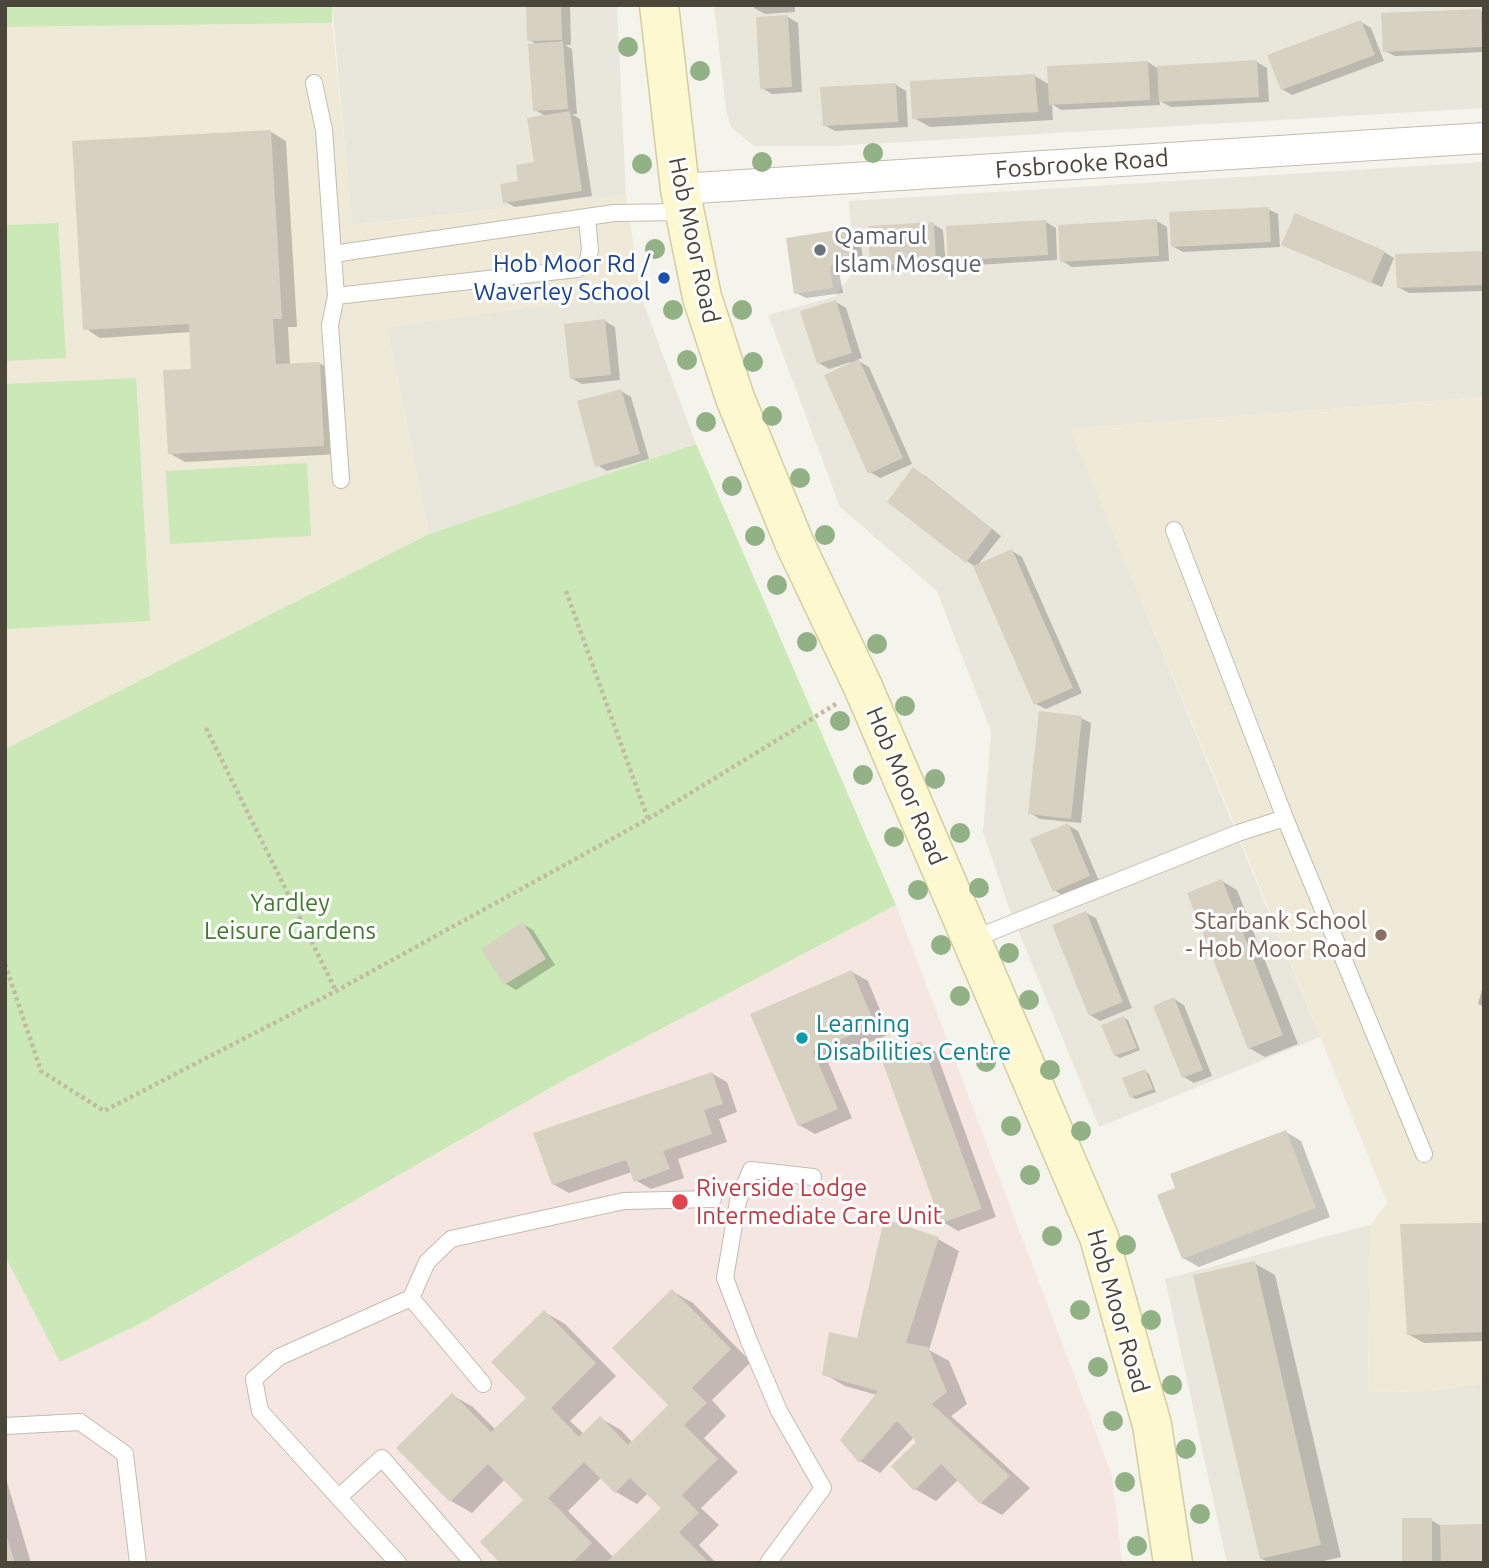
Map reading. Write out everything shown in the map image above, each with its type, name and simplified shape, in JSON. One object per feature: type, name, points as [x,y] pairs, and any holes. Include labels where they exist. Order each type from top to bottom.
[{"type":"street","name":"Hob Moor Road","points":[[659,5],[682,201],[702,297],[735,398],[794,542],[863,687],[1099,1237],[1152,1425],[1173,1563]]},
{"type":"street","name":"Fosbrooke Road","points":[[682,201],[1484,138]]},
{"type":"lane","points":[[314,83],[324,130],[336,296],[330,326],[341,480]]},
{"type":"lane","points":[[333,254],[614,214],[682,201]]},
{"type":"lane","points":[[336,296],[577,269],[587,264],[590,250],[587,217]]},
{"type":"lane","points":[[1174,530],[1285,818],[1424,1154]]},
{"type":"lane","points":[[972,939],[1238,833],[1285,818]]},
{"type":"lane","points":[[768,1563],[822,1488],[779,1410],[725,1278],[738,1201],[751,1170],[813,1177]]},
{"type":"lane","points":[[397,1563],[260,1411],[254,1379],[279,1357],[411,1298],[427,1262],[451,1239],[624,1201],[713,1199]]},
{"type":"lane","points":[[411,1298],[483,1384]]},
{"type":"lane","points":[[5,1426],[79,1422],[125,1454],[138,1563]]},
{"type":"lane","points":[[339,1497],[382,1458],[473,1563]]},
{"type":"path","points":[[566,591],[648,819]]},
{"type":"path","points":[[5,964],[41,1071],[104,1111],[336,991],[648,819],[863,687]]},
{"type":"path","points":[[206,728],[336,991]]},
{"type":"shaded area","points":[[332,5],[617,5],[626,195],[352,225]]},
{"type":"shaded area","points":[[714,5],[1484,5],[1484,108],[835,146],[754,146],[731,127],[726,110]]},
{"type":"shaded area","points":[[332,23],[353,225],[626,195],[641,296],[507,310],[387,327],[429,534],[5,749],[5,27]]},
{"type":"shaded area","points":[[1484,162],[1484,397],[1071,429],[1320,1037],[1099,1127],[1009,908],[983,832],[991,731],[937,591],[840,507],[768,315],[834,297],[855,270],[849,201]]},
{"type":"shaded area","points":[[641,296],[696,444],[429,534],[387,327],[507,310]]},
{"type":"shaded area","name":"Starbank School - Hob Moor Road","points":[[1484,397],[1484,1383],[1432,1391],[1368,1392],[1370,1225],[1387,1203],[1238,833],[1070,429]]},
{"type":"shaded area","name":"Riverside Lodge Intermediate Care Unit","points":[[896,905],[1112,1475],[1122,1563],[5,1563],[5,1256],[60,1362],[140,1324],[564,1080]]},
{"type":"shaded area","points":[[1370,1225],[1368,1392],[1432,1391],[1484,1383],[1484,1563],[1227,1563],[1165,1279]]},
{"type":"green space","points":[[5,5],[332,5],[332,23],[5,27]]},
{"type":"green space","points":[[58,223],[66,358],[5,361],[5,225]]},
{"type":"green space","points":[[136,378],[150,621],[5,629],[5,384]]},
{"type":"green space","name":"Yardley Leisure Gardens","points":[[696,444],[896,905],[564,1080],[140,1324],[60,1362],[5,1256],[5,749],[429,534]]},
{"type":"green space","points":[[307,463],[311,536],[170,544],[166,471]]},
{"type":"building","points":[[526,5],[561,5],[562,40],[527,41]]},
{"type":"building","points":[[1481,9],[1482,47],[1383,52],[1381,13]]},
{"type":"building","points":[[788,15],[792,87],[760,89],[756,17]]},
{"type":"building","points":[[1361,20],[1375,55],[1281,90],[1267,55]]},
{"type":"building","points":[[563,41],[568,109],[533,111],[528,44]]},
{"type":"building","points":[[1257,60],[1259,97],[1159,102],[1157,66]]},
{"type":"building","points":[[1148,61],[1150,100],[1049,105],[1047,66]]},
{"type":"building","points":[[1035,74],[1038,112],[912,119],[910,81]]},
{"type":"building","points":[[896,83],[898,122],[823,126],[820,87]]},
{"type":"building","points":[[570,111],[582,191],[503,203],[500,184],[518,181],[516,165],[534,162],[527,118]]},
{"type":"building","points":[[271,130],[282,319],[273,319],[276,364],[320,362],[324,446],[168,454],[163,370],[191,369],[189,324],[83,330],[72,141]]},
{"type":"building","points":[[1269,207],[1271,242],[1171,247],[1169,212]]},
{"type":"building","points":[[1295,213],[1385,251],[1371,283],[1281,245]]},
{"type":"building","points":[[1157,219],[1159,256],[1060,262],[1058,225]]},
{"type":"building","points":[[1046,220],[1048,255],[948,261],[946,226]]},
{"type":"building","points":[[934,222],[936,262],[870,266],[868,226]]},
{"type":"building","name":"Qamarul Islam Mosque","points":[[850,228],[855,262],[830,266],[833,288],[794,294],[786,238]]},
{"type":"building","points":[[1484,251],[1484,285],[1397,288],[1395,254]]},
{"type":"building","points":[[836,300],[852,353],[817,364],[800,311]]},
{"type":"building","points":[[605,319],[611,375],[570,379],[564,324]]},
{"type":"building","points":[[859,359],[903,458],[868,474],[824,375]]},
{"type":"building","points":[[621,389],[640,454],[595,467],[577,401]]},
{"type":"building","points":[[913,467],[992,529],[966,563],[887,502]]},
{"type":"building","points":[[1012,549],[1073,688],[1034,705],[973,566]]},
{"type":"building","points":[[1039,711],[1082,716],[1071,819],[1028,814]]},
{"type":"building","points":[[1068,823],[1090,876],[1053,892],[1030,839]]},
{"type":"building","points":[[1222,879],[1283,1035],[1248,1049],[1187,893]]},
{"type":"building","points":[[1086,911],[1123,1002],[1089,1016],[1052,925]]},
{"type":"building","points":[[523,922],[546,959],[504,985],[481,949]]},
{"type":"building","name":"Learning Disabilities Centre","points":[[852,970],[875,1025],[813,1051],[838,1109],[798,1126],[750,1014]]},
{"type":"building","points":[[1174,997],[1203,1070],[1182,1078],[1153,1006]]},
{"type":"building","points":[[1124,1016],[1137,1048],[1114,1056],[1101,1025]]},
{"type":"building","points":[[921,1041],[982,1209],[941,1223],[880,1055]]},
{"type":"building","points":[[1145,1069],[1153,1089],[1130,1098],[1122,1078]]},
{"type":"building","points":[[712,1072],[723,1104],[704,1110],[712,1134],[663,1151],[670,1169],[634,1182],[626,1160],[552,1185],[533,1133]]},
{"type":"building","points":[[1286,1130],[1316,1208],[1182,1259],[1157,1195],[1175,1188],[1170,1174]]},
{"type":"building","points":[[884,1219],[939,1237],[906,1343],[928,1347],[947,1392],[932,1404],[1010,1476],[980,1504],[941,1464],[914,1491],[891,1466],[916,1442],[897,1421],[859,1463],[840,1440],[878,1391],[822,1375],[829,1332],[857,1338]]},
{"type":"building","points":[[1484,1223],[1484,1332],[1407,1335],[1400,1224]]},
{"type":"building","points":[[1255,1261],[1321,1545],[1260,1559],[1193,1275]]},
{"type":"building","points":[[672,1289],[731,1349],[692,1388],[707,1403],[684,1425],[718,1459],[682,1495],[699,1513],[679,1532],[709,1563],[606,1563],[661,1508],[630,1478],[615,1493],[584,1462],[548,1498],[592,1543],[572,1563],[500,1563],[480,1542],[523,1500],[488,1464],[450,1502],[396,1448],[452,1393],[491,1432],[526,1398],[491,1362],[544,1310],[596,1363],[551,1408],[579,1437],[600,1416],[628,1445],[668,1405],[612,1348]]},
{"type":"building","points":[[1402,1518],[1432,1518],[1432,1563],[1402,1563]]},
{"type":"building","points":[[1484,1524],[1484,1563],[1441,1563],[1440,1525]]},
{"type":"building","points":[[6,1534],[15,1563],[5,1563]]},
{"type":"place","name":"Qamarul Islam Mosque","points":[[820,250]]},
{"type":"place","name":"Hob Moor Rd / Waverley School","points":[[664,278]]},
{"type":"place","name":"Starbank School - Hob Moor Road","points":[[1381,935]]},
{"type":"place","name":"Learning Disabilities Centre","points":[[802,1038]]},
{"type":"place","name":"Riverside Lodge Intermediate Care Unit","points":[[680,1202]]}]
